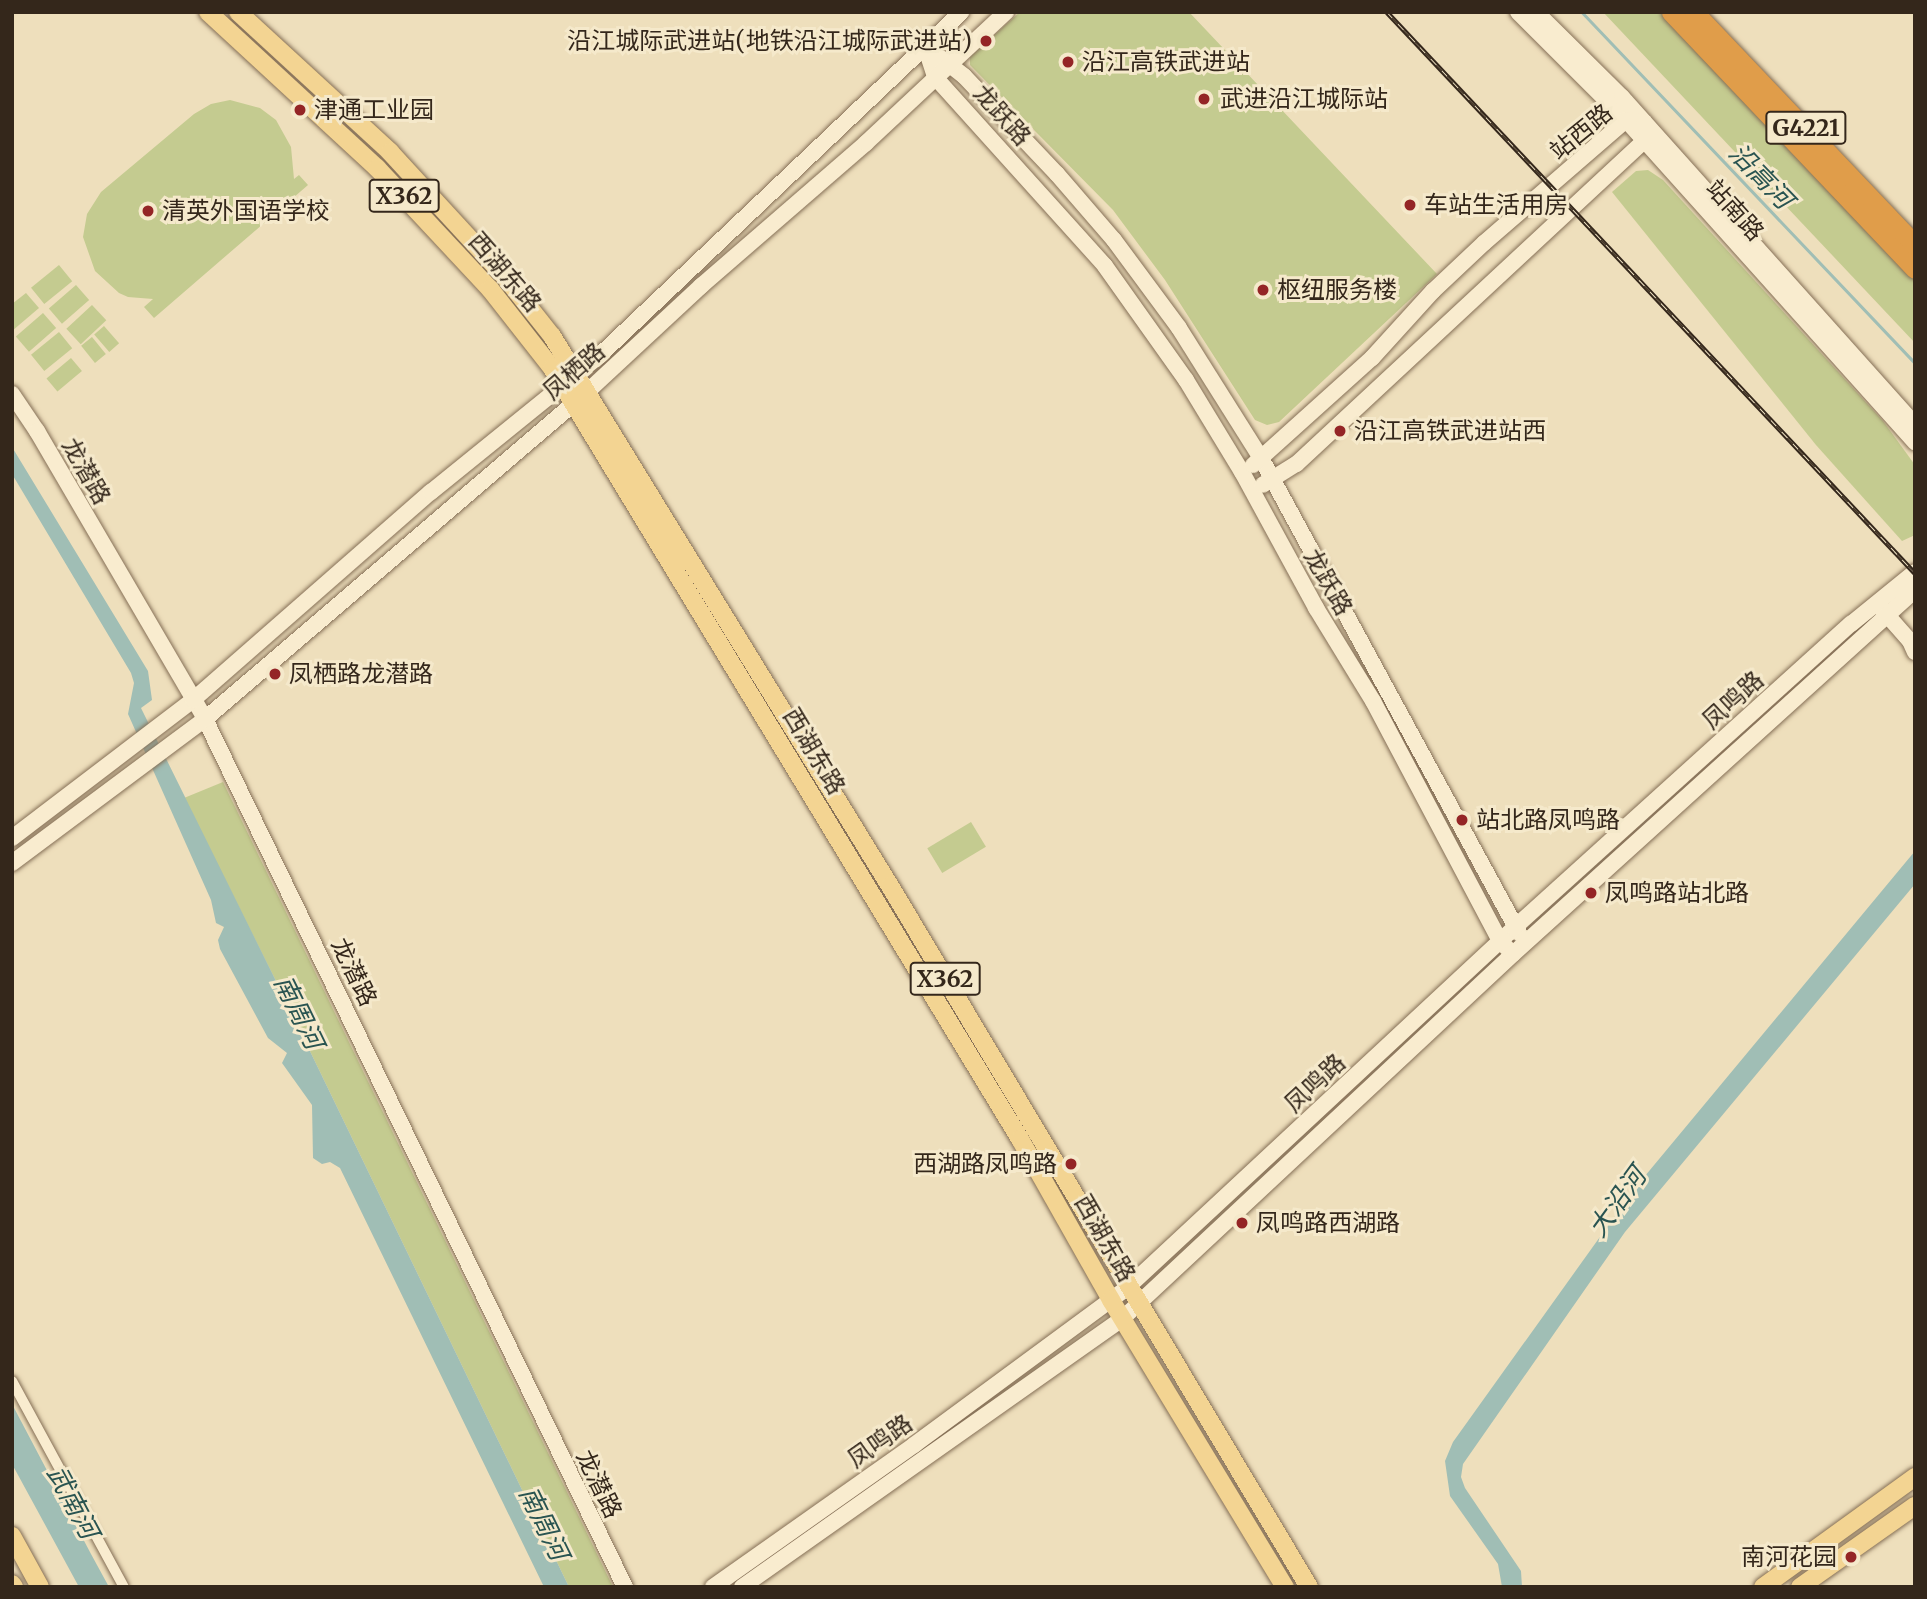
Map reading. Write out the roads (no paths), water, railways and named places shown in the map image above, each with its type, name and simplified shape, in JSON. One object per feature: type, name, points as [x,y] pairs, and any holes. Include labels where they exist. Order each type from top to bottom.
[{"type":"highway","name":"G4221","points":[[1671,12],[1915,270]]},
{"type":"highway","name":"G4221","points":[[1694,12],[1915,245]]},
{"type":"main road","name":"西湖东路","points":[[208,12],[377,168],[490,289],[570,380]]},
{"type":"main road","name":"西湖东路","points":[[238,12],[390,152],[505,277],[570,380],[1020,1139],[1111,1300],[1285,1587]]},
{"type":"main road","name":"西湖东路","points":[[580,397],[890,886],[1138,1306],[1309,1587]]},
{"type":"main road","points":[[1763,1587],[1909,1481]]},
{"type":"main road","points":[[1800,1587],[1915,1504]]},
{"type":"main road","points":[[12,1536],[40,1587]]},
{"type":"street","name":"凤栖路","points":[[12,838],[193,700],[431,492],[570,380],[649,311],[961,12]]},
{"type":"street","name":"凤栖路","points":[[12,863],[205,719],[580,397],[1006,12]]},
{"type":"street","name":"站南路","points":[[1518,12],[1626,120],[1915,442]]},
{"type":"street","name":"站南路","points":[[1536,12],[1622,97],[1915,425]]},
{"type":"street","name":"龙跃路","points":[[925,46],[950,64],[1057,174],[1114,240],[1179,328],[1261,458],[1514,928],[1528,941]]},
{"type":"street","name":"龙跃路","points":[[925,46],[935,78],[1105,265],[1186,380],[1242,472],[1316,608],[1374,701],[1500,941],[1513,954]]},
{"type":"street","name":"站西路","points":[[1242,472],[1372,358],[1433,291],[1476,251],[1626,120],[1644,122],[1644,141],[1296,464],[1253,494]]},
{"type":"street","name":"龙潜路","points":[[12,394],[37,431],[205,719],[625,1587]]},
{"type":"street","name":"凤鸣路","points":[[743,1587],[1138,1306],[1883,609],[1915,572]]},
{"type":"street","name":"凤鸣路","points":[[713,1587],[914,1445],[1128,1287],[1514,928],[1851,624],[1915,590]]},
{"type":"street","points":[[1883,609],[1915,652]]},
{"type":"street","points":[[12,1381],[124,1587]]},
{"type":"street","points":[[1909,1481],[1915,1504]]},
{"type":"water","points":[[12,447],[148,671],[152,700],[141,708],[569,1587],[544,1587],[340,1168],[330,1162],[322,1164],[313,1158],[312,1105],[282,1063],[287,1053],[268,1038],[220,949],[218,940],[224,927],[216,923],[211,900],[128,714],[134,683],[131,673],[12,474]]},
{"type":"water","points":[[1915,851],[1915,884],[1625,1232],[1463,1464],[1461,1477],[1465,1488],[1521,1571],[1522,1587],[1502,1587],[1498,1564],[1450,1496],[1445,1461],[1453,1442],[1635,1188]]},
{"type":"water","points":[[12,1404],[109,1587],[79,1587],[12,1464]]},
{"type":"waterway","name":"沿高河","points":[[1582,12],[1915,363]]},
{"type":"railway","points":[[1387,12],[1915,573]]},
{"type":"place","name":"沿江城际武进站(地铁沿江城际武进站)","points":[[986,41]]},
{"type":"place","name":"沿江高铁武进站","points":[[1068,62]]},
{"type":"place","name":"武进沿江城际站","points":[[1204,99]]},
{"type":"place","name":"津通工业园","points":[[300,110]]},
{"type":"place","name":"车站生活用房","points":[[1410,205]]},
{"type":"place","name":"清英外国语学校","points":[[148,211]]},
{"type":"place","name":"枢纽服务楼","points":[[1263,290]]},
{"type":"place","name":"沿江高铁武进站西","points":[[1340,431]]},
{"type":"place","name":"凤栖路龙潜路","points":[[275,674]]},
{"type":"place","name":"站北路凤鸣路","points":[[1462,820]]},
{"type":"place","name":"凤鸣路站北路","points":[[1591,893]]},
{"type":"place","name":"西湖路凤鸣路","points":[[1071,1164]]},
{"type":"place","name":"凤鸣路西湖路","points":[[1242,1223]]},
{"type":"place","name":"南河花园","points":[[1851,1557]]},
{"type":"water label","name":"南周河","points":[[299,1012]]},
{"type":"water label","name":"大沿河","points":[[1617,1202]]},
{"type":"water label","name":"武南河","points":[[73,1502]]},
{"type":"water label","name":"南周河","points":[[544,1523]]}]
